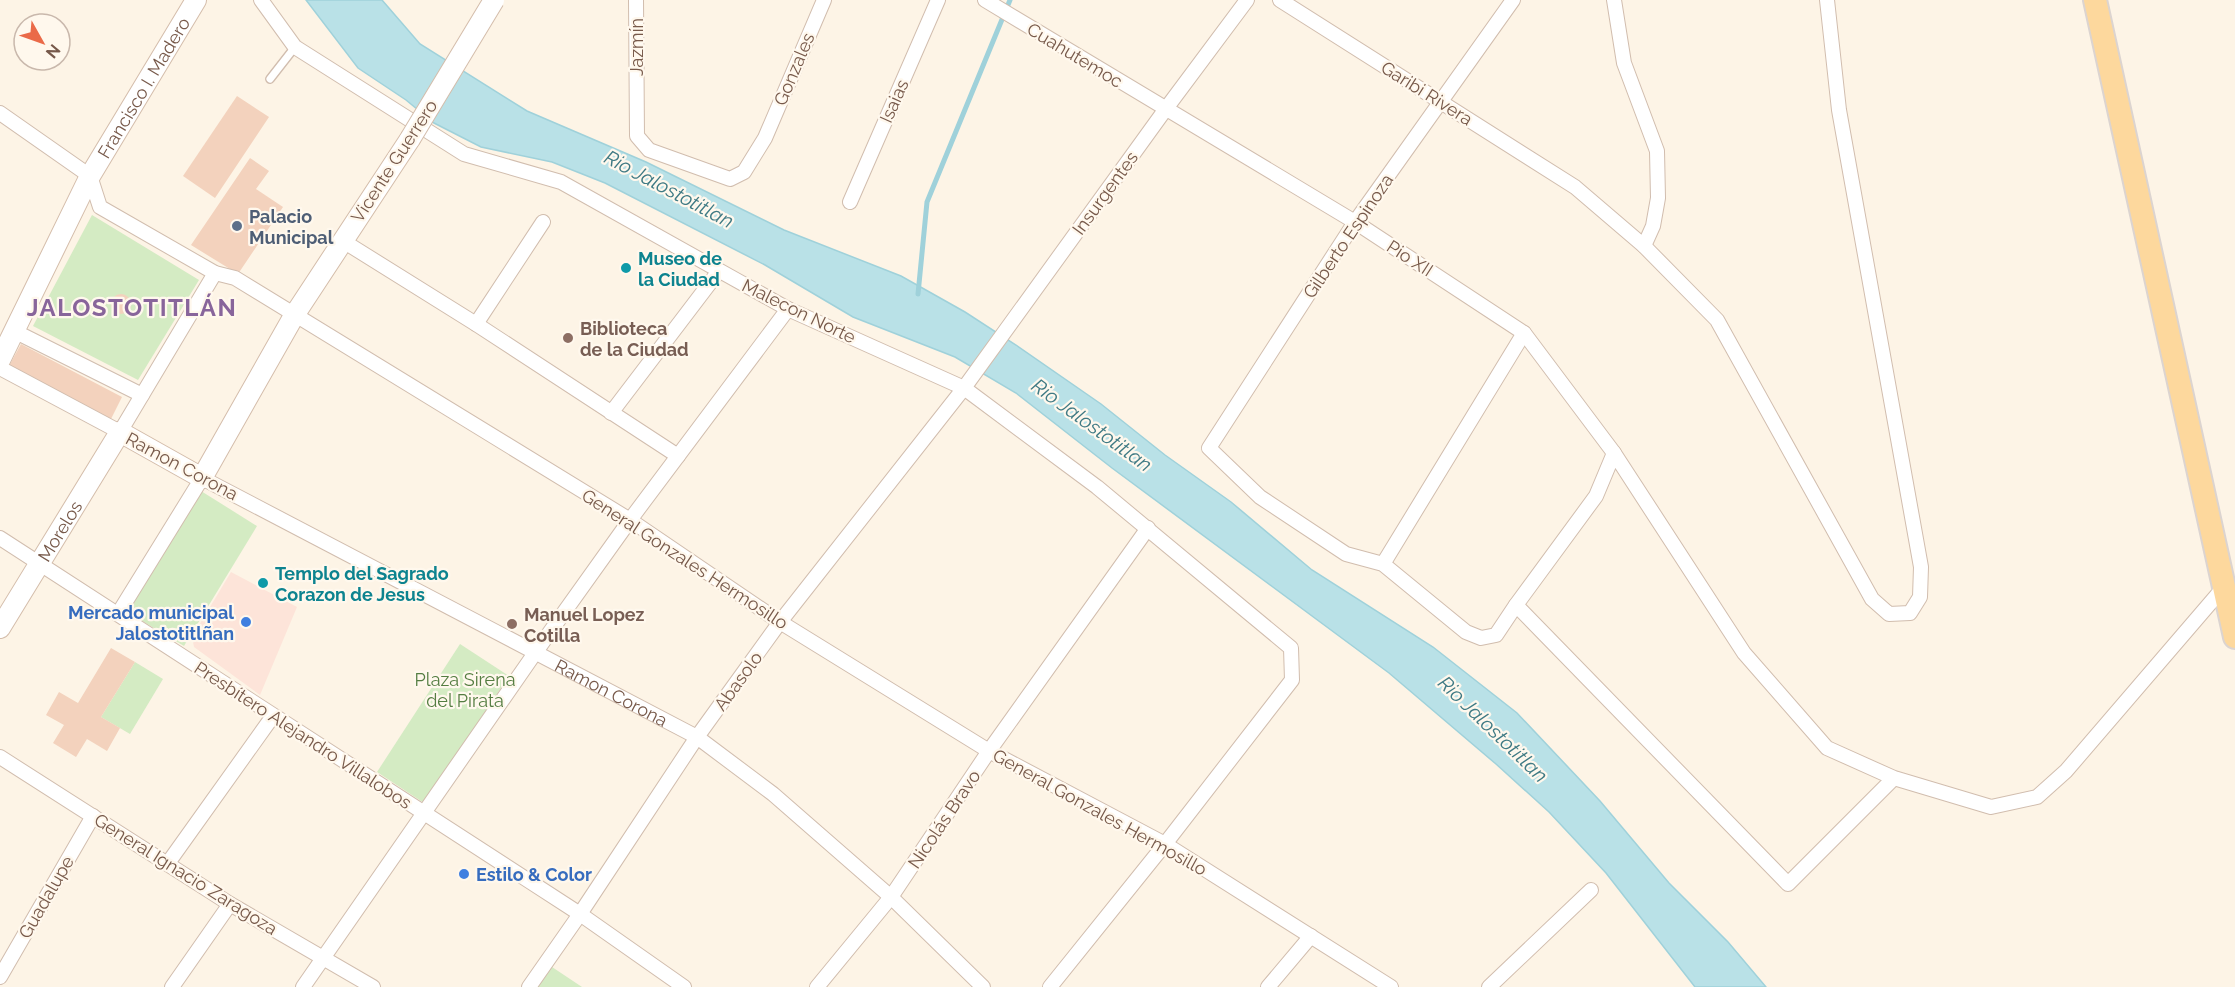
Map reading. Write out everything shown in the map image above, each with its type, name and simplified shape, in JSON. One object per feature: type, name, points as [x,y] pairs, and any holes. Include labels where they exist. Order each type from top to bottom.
[{"type":"main road","points":[[2095,0],[2235,637]]},
{"type":"street","name":"Francisco I. Madero","points":[[0,360],[21,334],[90,176],[196,0]]},
{"type":"street","name":"Malecon Norte","points":[[261,0],[295,47],[464,154],[561,182],[788,309],[964,388],[1097,487],[1291,648],[1292,680],[1050,987]]},
{"type":"street","name":"Vicente Guerrero","points":[[202,478],[295,314],[410,139],[494,0]]},
{"type":"street","name":"Jazmín","points":[[636,0],[637,136],[649,150],[730,178],[744,172],[765,138]]},
{"type":"street","name":"Gonzales","points":[[765,138],[824,0]]},
{"type":"street","name":"Isaias","points":[[850,202],[938,0]]},
{"type":"street","name":"Insurgentes","points":[[964,388],[1247,0]]},
{"type":"street","name":"Garibi Rivera","points":[[1280,0],[1575,187],[1644,246],[1717,320],[1872,599],[1889,614],[1910,613],[1920,597],[1921,567],[1839,110],[1827,0]]},
{"type":"street","name":"Gilberto Espinoza","points":[[1383,564],[1346,554],[1260,497],[1209,448],[1355,222],[1513,0]]},
{"type":"street","points":[[1614,0],[1624,63],[1657,151],[1658,198],[1653,226],[1644,246]]},
{"type":"street","name":"Cuahutemoc","points":[[990,3],[1165,110]]},
{"type":"street","name":"Pio XII","points":[[1165,110],[1355,222],[1524,333],[1614,453],[1744,653],[1827,748],[1894,778],[1991,807],[2037,797],[2066,771],[2224,587]]},
{"type":"street","points":[[0,113],[90,176]]},
{"type":"street","name":"General Gonzales Hermosillo","points":[[90,176],[100,207],[215,273],[236,278],[630,520],[780,622],[989,751],[1165,844],[1391,987]]},
{"type":"street","points":[[476,324],[543,222]]},
{"type":"street","points":[[343,241],[476,324],[678,456]]},
{"type":"street","points":[[611,413],[719,271]]},
{"type":"street","points":[[120,432],[215,273]]},
{"type":"street","points":[[303,987],[630,520],[788,309]]},
{"type":"street","points":[[1524,333],[1383,564],[1466,632],[1481,638],[1496,635],[1596,496],[1614,453]]},
{"type":"street","points":[[21,334],[142,395]]},
{"type":"street","name":"Ramon Corona","points":[[0,368],[202,478],[697,737],[773,794],[891,897],[983,987]]},
{"type":"street","name":"Abasolo","points":[[529,987],[697,737],[780,622],[964,388]]},
{"type":"street","name":"Morelos","points":[[0,628],[120,432]]},
{"type":"street","points":[[118,614],[202,478]]},
{"type":"street","name":"Nicolás Bravo","points":[[817,987],[891,897],[989,751],[1148,528]]},
{"type":"street","name":"Presbítero Alejandro Villalobos","points":[[0,538],[580,914],[684,987]]},
{"type":"street","points":[[1516,605],[1788,884],[1894,778]]},
{"type":"street","points":[[168,863],[273,716]]},
{"type":"street","name":"General Ignacio Zaragoza","points":[[0,757],[230,904],[373,987]]},
{"type":"street","name":"Guadalupe","points":[[0,977],[93,816]]},
{"type":"street","points":[[1489,987],[1591,890]]},
{"type":"street","points":[[172,987],[230,904]]},
{"type":"street","points":[[1268,987],[1311,936]]},
{"type":"lane","points":[[270,79],[295,47]]},
{"type":"shaded area","name":"Mercado municipal Jalostotitlñan","points":[[231,572],[297,607],[260,695],[194,647],[192,637]]},
{"type":"green space","points":[[92,215],[199,280],[138,380],[33,326]]},
{"type":"green space","points":[[201,491],[257,526],[184,646],[127,612]]},
{"type":"green space","name":"Plaza Sirena del Pirata","points":[[460,644],[509,676],[424,803],[377,772]]},
{"type":"green space","points":[[135,662],[163,679],[130,734],[101,717]]},
{"type":"green space","points":[[546,963],[582,987],[529,987]]},
{"type":"water","name":"Rio Jalostotitlan","points":[[306,0],[382,0],[420,44],[527,111],[646,162],[784,230],[901,276],[965,312],[1016,345],[1101,404],[1165,455],[1231,502],[1312,570],[1433,647],[1517,713],[1600,801],[1669,883],[1728,942],[1766,987],[1695,987],[1606,873],[1549,812],[1496,764],[1389,673],[1112,468],[1016,393],[955,357],[853,317],[765,265],[605,183],[552,162],[481,147],[434,123],[406,100],[358,68]]},
{"type":"building","points":[[237,96],[269,117],[215,198],[183,176]]},
{"type":"building","name":"Palacio Municipal","points":[[250,158],[269,171],[256,189],[283,207],[238,274],[191,245]]},
{"type":"building","points":[[121,294],[128,297],[131,304],[128,311],[121,314],[114,311],[111,304],[114,297]]},
{"type":"building","points":[[21,344],[122,397],[111,419],[9,366]]},
{"type":"building","points":[[111,648],[135,662],[101,717],[120,728],[107,751],[87,739],[76,757],[53,743],[64,725],[46,715],[59,692],[78,703]]},
{"type":"waterway","points":[[918,294],[927,202],[1010,0]]},
{"type":"place","name":"Palacio Municipal","points":[[237,226]]},
{"type":"place","name":"Museo de la Ciudad","points":[[626,268]]},
{"type":"place","name":"Biblioteca de la Ciudad","points":[[568,338]]},
{"type":"place","name":"Templo del Sagrado Corazon de Jesus","points":[[263,583]]},
{"type":"place","name":"Mercado municipal Jalostotitlñan","points":[[246,622]]},
{"type":"place","name":"Manuel Lopez Cotilla","points":[[512,624]]},
{"type":"place","name":"Estilo & Color","points":[[464,874]]},
{"type":"district","name":"JALOSTOTITLÁN","points":[[132,307]]}]
